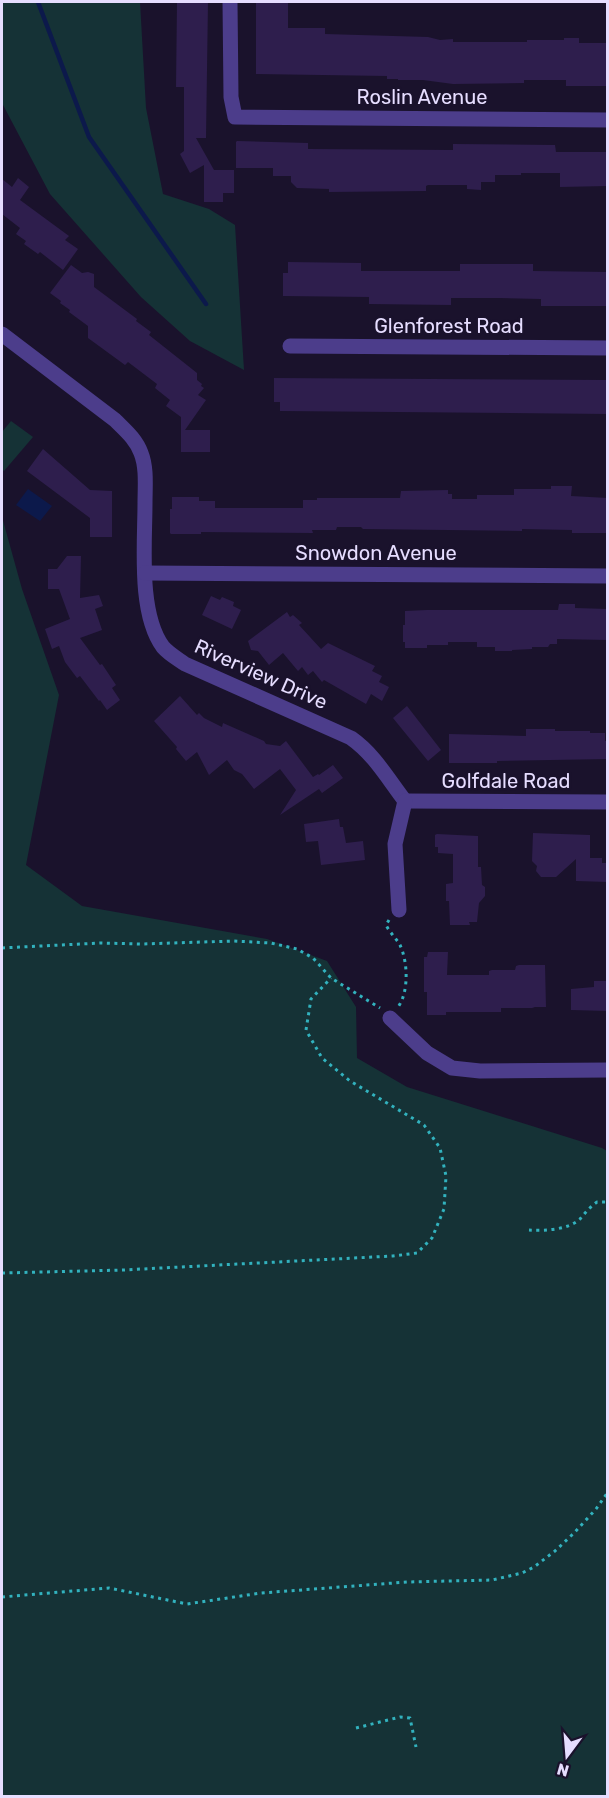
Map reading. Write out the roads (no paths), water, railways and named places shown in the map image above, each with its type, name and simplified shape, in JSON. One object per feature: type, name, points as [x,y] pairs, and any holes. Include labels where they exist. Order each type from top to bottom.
[{"type":"street","name":"Roslin Avenue","points":[[230,2],[231,97],[235,117],[608,120]]},
{"type":"street","name":"Riverview Drive","points":[[2,334],[115,420],[128,432],[141,452],[145,480],[145,573],[149,614],[164,648],[185,664],[351,738],[371,755],[405,801]]},
{"type":"street","name":"Glenforest Road","points":[[290,346],[608,348]]},
{"type":"street","name":"Snowdon Avenue","points":[[145,573],[608,576]]},
{"type":"street","name":"Golfdale Road","points":[[405,801],[608,802]]},
{"type":"street","points":[[399,910],[394,844],[405,801]]},
{"type":"street","points":[[390,1018],[428,1053],[452,1068],[480,1071],[608,1070]]},
{"type":"waterway","points":[[38,2],[89,137],[206,304]]}]
